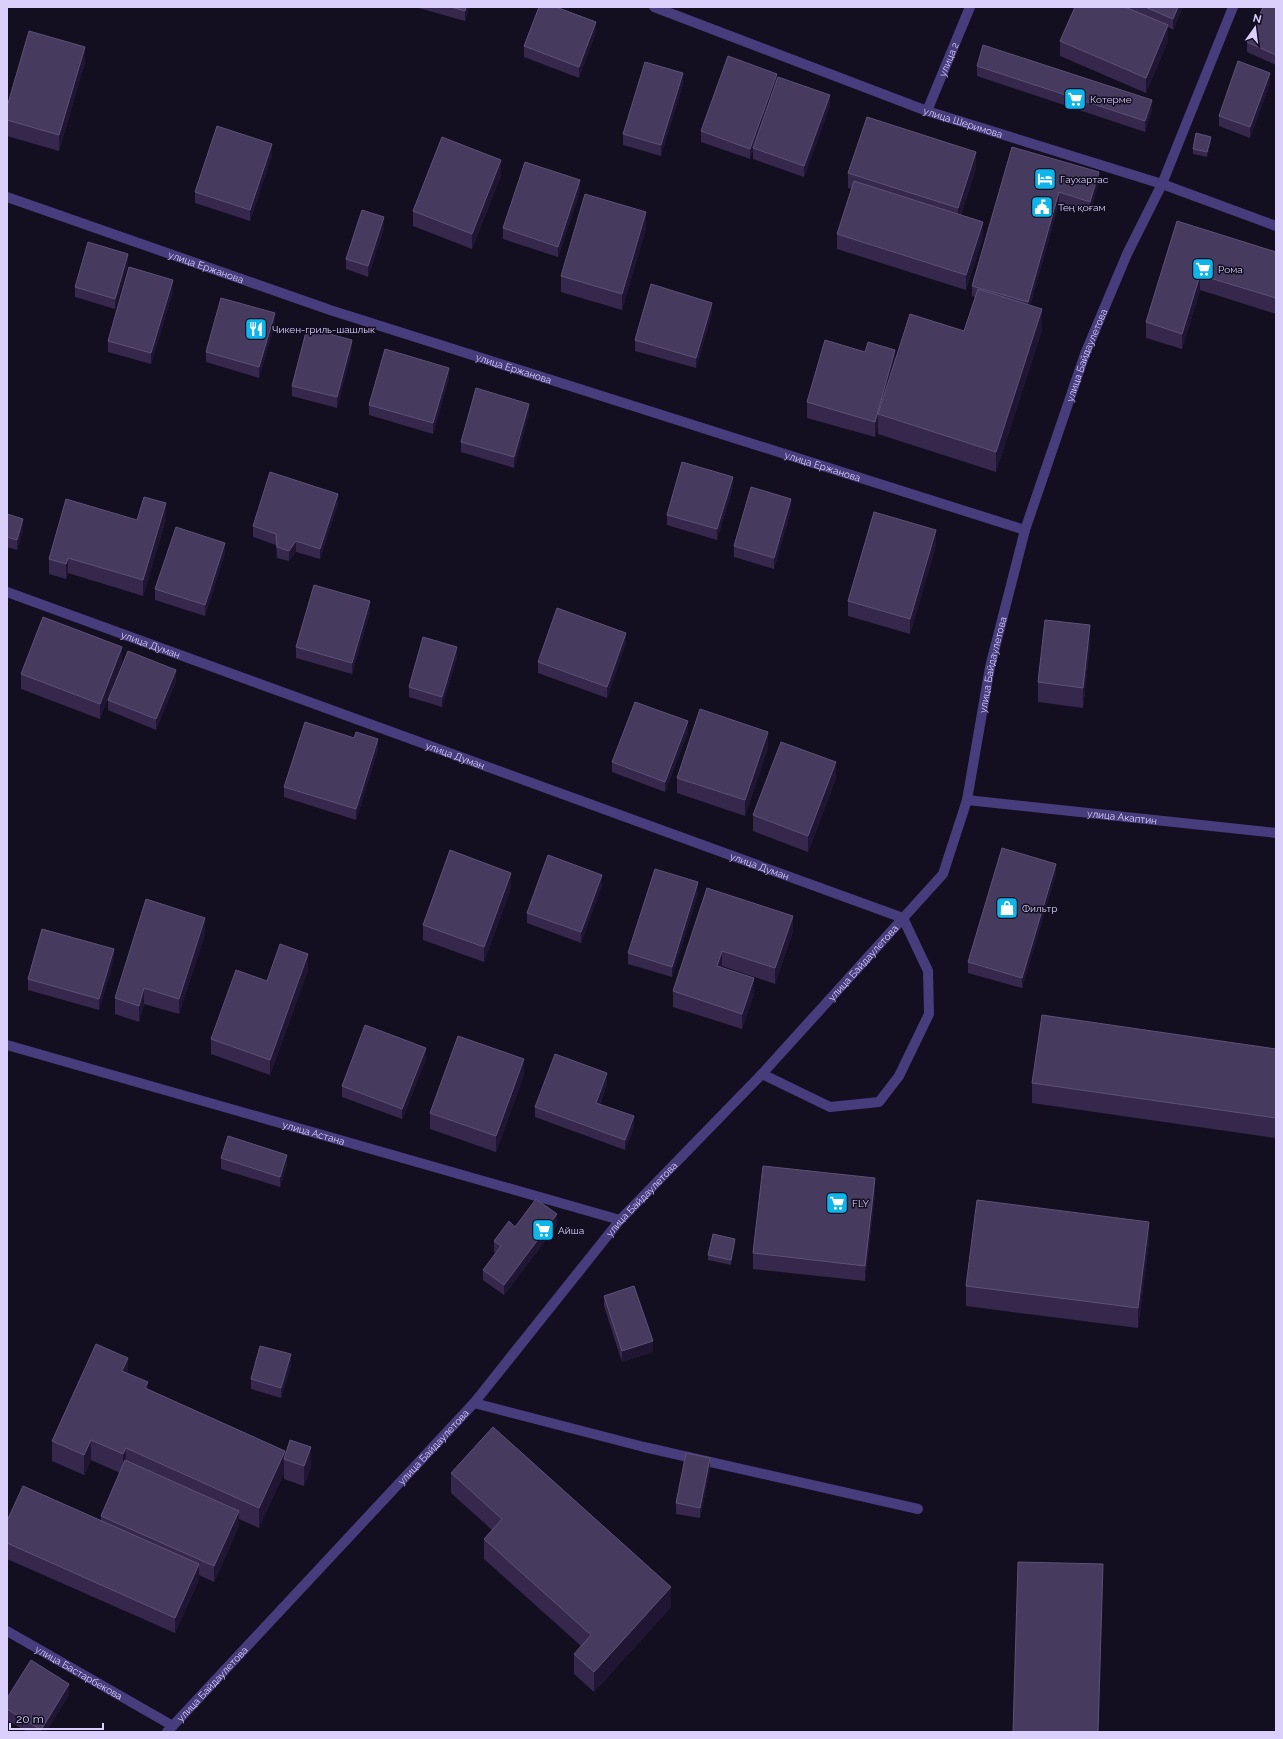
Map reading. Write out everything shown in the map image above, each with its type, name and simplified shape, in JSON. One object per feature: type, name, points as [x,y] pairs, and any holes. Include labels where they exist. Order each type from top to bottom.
[{"type":"street","name":"улица Шеримова","points":[[654,7],[926,111],[1162,184],[1276,226]]},
{"type":"street","name":"улица 2","points":[[926,111],[970,7]]},
{"type":"street","name":"улица Байдаулетова","points":[[170,1729],[474,1403],[620,1220],[762,1074],[943,874],[967,800],[990,667],[1024,530],[1085,354],[1127,254],[1162,184],[1233,7]]},
{"type":"street","name":"улица Ержанова","points":[[7,197],[330,310],[1024,530]]},
{"type":"street","name":"улица Думан","points":[[7,592],[903,918]]},
{"type":"street","name":"улица Акаптин","points":[[967,800],[1276,833]]},
{"type":"street","points":[[762,1074],[830,1108],[879,1102],[899,1076],[929,1014],[928,971],[903,918]]},
{"type":"street","name":"улица Астана","points":[[7,1046],[620,1220]]},
{"type":"street","points":[[474,1403],[644,1447],[918,1509]]},
{"type":"street","name":"улица Бастарбекова","points":[[7,1631],[170,1729]]},
{"type":"building","points":[[451,7],[466,7],[465,11]]},
{"type":"building","points":[[539,7],[556,7],[596,22],[579,67],[524,46]]},
{"type":"building","points":[[1075,7],[1125,7],[1168,25],[1146,78],[1060,41]]},
{"type":"building","points":[[1145,7],[1178,7],[1173,19]]},
{"type":"building","points":[[1263,7],[1276,7],[1276,55],[1247,42]]},
{"type":"building","points":[[29,31],[85,47],[59,135],[7,120],[7,107]]},
{"type":"building","points":[[983,45],[1152,100],[1145,121],[977,66]]},
{"type":"building","points":[[728,56],[777,74],[750,149],[701,131]]},
{"type":"building","points":[[1238,61],[1270,73],[1250,127],[1219,116]]},
{"type":"building","points":[[645,62],[683,73],[661,145],[623,134]]},
{"type":"building","points":[[778,77],[830,95],[804,166],[753,148]]},
{"type":"building","points":[[867,117],[976,152],[958,208],[848,173]]},
{"type":"building","points":[[217,126],[272,144],[250,210],[195,192]]},
{"type":"building","points":[[1196,133],[1211,137],[1207,152],[1193,149]]},
{"type":"building","points":[[442,137],[501,160],[472,234],[413,211]]},
{"type":"building","points":[[1012,147],[1099,172],[1090,202],[1059,192],[1028,302],[972,286]]},
{"type":"building","points":[[525,162],[580,180],[558,247],[503,228]]},
{"type":"building","points":[[854,181],[983,222],[966,275],[837,234]]},
{"type":"building","points":[[585,194],[646,212],[622,294],[561,276]]},
{"type":"building","points":[[362,210],[384,217],[368,266],[346,259]]},
{"type":"building","points":[[1177,221],[1276,252],[1276,298],[1200,275],[1182,334],[1146,322]]},
{"type":"building","points":[[88,242],[128,254],[115,299],[75,287]]},
{"type":"building","points":[[129,267],[173,280],[151,353],[108,341]]},
{"type":"building","points":[[651,284],[712,303],[696,358],[635,340]]},
{"type":"building","points":[[978,289],[1042,309],[996,452],[878,414],[910,314],[964,331]]},
{"type":"building","points":[[221,298],[275,313],[259,367],[206,352]]},
{"type":"building","points":[[307,328],[352,340],[337,397],[292,386]]},
{"type":"building","points":[[825,340],[865,352],[868,342],[895,350],[875,422],[807,402]]},
{"type":"building","points":[[385,349],[449,368],[433,423],[369,405]]},
{"type":"building","points":[[476,388],[529,404],[514,457],[461,442]]},
{"type":"building","points":[[682,462],[733,477],[717,529],[667,515]]},
{"type":"building","points":[[270,472],[338,494],[320,549],[296,541],[289,551],[277,547],[276,534],[253,526]]},
{"type":"building","points":[[751,487],[791,499],[774,558],[734,546]]},
{"type":"building","points":[[144,497],[166,503],[143,580],[68,558],[66,564],[49,559],[66,499],[137,520]]},
{"type":"building","points":[[874,512],[936,530],[910,619],[848,601]]},
{"type":"building","points":[[7,514],[23,519],[17,540],[7,537]]},
{"type":"building","points":[[176,527],[225,543],[205,605],[155,589]]},
{"type":"building","points":[[314,585],[370,601],[352,663],[296,647]]},
{"type":"building","points":[[557,608],[626,633],[607,687],[538,662]]},
{"type":"building","points":[[43,617],[122,647],[100,704],[21,674]]},
{"type":"building","points":[[1045,620],[1090,625],[1083,688],[1038,682]]},
{"type":"building","points":[[423,637],[457,647],[442,697],[409,687]]},
{"type":"building","points":[[128,651],[176,670],[156,719],[108,700]]},
{"type":"building","points":[[635,702],[688,721],[665,782],[612,762]]},
{"type":"building","points":[[700,709],[768,732],[745,800],[677,778]]},
{"type":"building","points":[[305,722],[354,738],[356,732],[378,739],[356,809],[284,787]]},
{"type":"building","points":[[781,742],[836,762],[808,836],[753,815]]},
{"type":"building","points":[[1002,848],[1056,864],[1022,978],[968,962]]},
{"type":"building","points":[[450,850],[511,873],[484,947],[423,925]]},
{"type":"building","points":[[548,855],[602,875],[581,932],[527,913]]},
{"type":"building","points":[[655,869],[698,882],[672,967],[628,953]]},
{"type":"building","points":[[707,888],[793,916],[775,968],[722,951],[717,966],[754,978],[742,1014],[673,991]]},
{"type":"building","points":[[146,899],[205,918],[179,999],[144,988],[139,1006],[115,998]]},
{"type":"building","points":[[42,929],[114,949],[99,999],[28,979]]},
{"type":"building","points":[[280,944],[308,954],[270,1060],[211,1039],[236,970],[267,981]]},
{"type":"building","points":[[1042,1015],[1276,1049],[1276,1118],[1032,1083]]},
{"type":"building","points":[[365,1025],[426,1048],[402,1109],[342,1086]]},
{"type":"building","points":[[458,1036],[524,1059],[496,1136],[430,1113]]},
{"type":"building","points":[[555,1054],[607,1073],[596,1103],[634,1116],[625,1140],[535,1107]]},
{"type":"building","points":[[228,1136],[287,1155],[280,1177],[221,1158]]},
{"type":"building","points":[[763,1166],[875,1178],[865,1266],[753,1253]]},
{"type":"building","points":[[536,1199],[557,1214],[504,1285],[483,1270],[501,1246],[494,1241],[509,1221],[515,1227]]},
{"type":"building","points":[[977,1200],[1149,1222],[1138,1308],[966,1286]]},
{"type":"building","points":[[713,1234],[735,1239],[731,1260],[708,1255]]},
{"type":"building","points":[[634,1286],[653,1341],[622,1351],[604,1296]]},
{"type":"building","points":[[96,1344],[128,1358],[122,1371],[148,1382],[145,1388],[285,1451],[259,1508],[126,1448],[123,1454],[91,1440],[84,1455],[52,1441]]},
{"type":"building","points":[[260,1346],[291,1354],[281,1388],[251,1379]]},
{"type":"building","points":[[493,1427],[671,1587],[594,1672],[574,1654],[591,1635],[484,1539],[502,1519],[451,1473]]},
{"type":"building","points":[[290,1440],[311,1447],[304,1466],[284,1459]]},
{"type":"building","points":[[686,1453],[710,1458],[700,1508],[676,1503]]},
{"type":"building","points":[[125,1460],[239,1511],[214,1566],[101,1516]]},
{"type":"building","points":[[23,1486],[199,1564],[175,1618],[7,1543],[7,1521]]},
{"type":"building","points":[[1018,1562],[1103,1564],[1098,1732],[1013,1732]]},
{"type":"building","points":[[31,1660],[69,1684],[41,1730],[7,1709],[7,1698]]},
{"type":"place","name":"Котерме","points":[[1075,99]]},
{"type":"place","name":"Гаухартас","points":[[1045,179]]},
{"type":"place","name":"Тең қоғам","points":[[1042,207]]},
{"type":"place","name":"Рома","points":[[1203,269]]},
{"type":"place","name":"Чикен-гриль-шашлык","points":[[256,329]]},
{"type":"place","name":"Фильтр","points":[[1007,908]]},
{"type":"place","name":"FLY","points":[[837,1203]]},
{"type":"place","name":"Айша","points":[[543,1230]]}]
